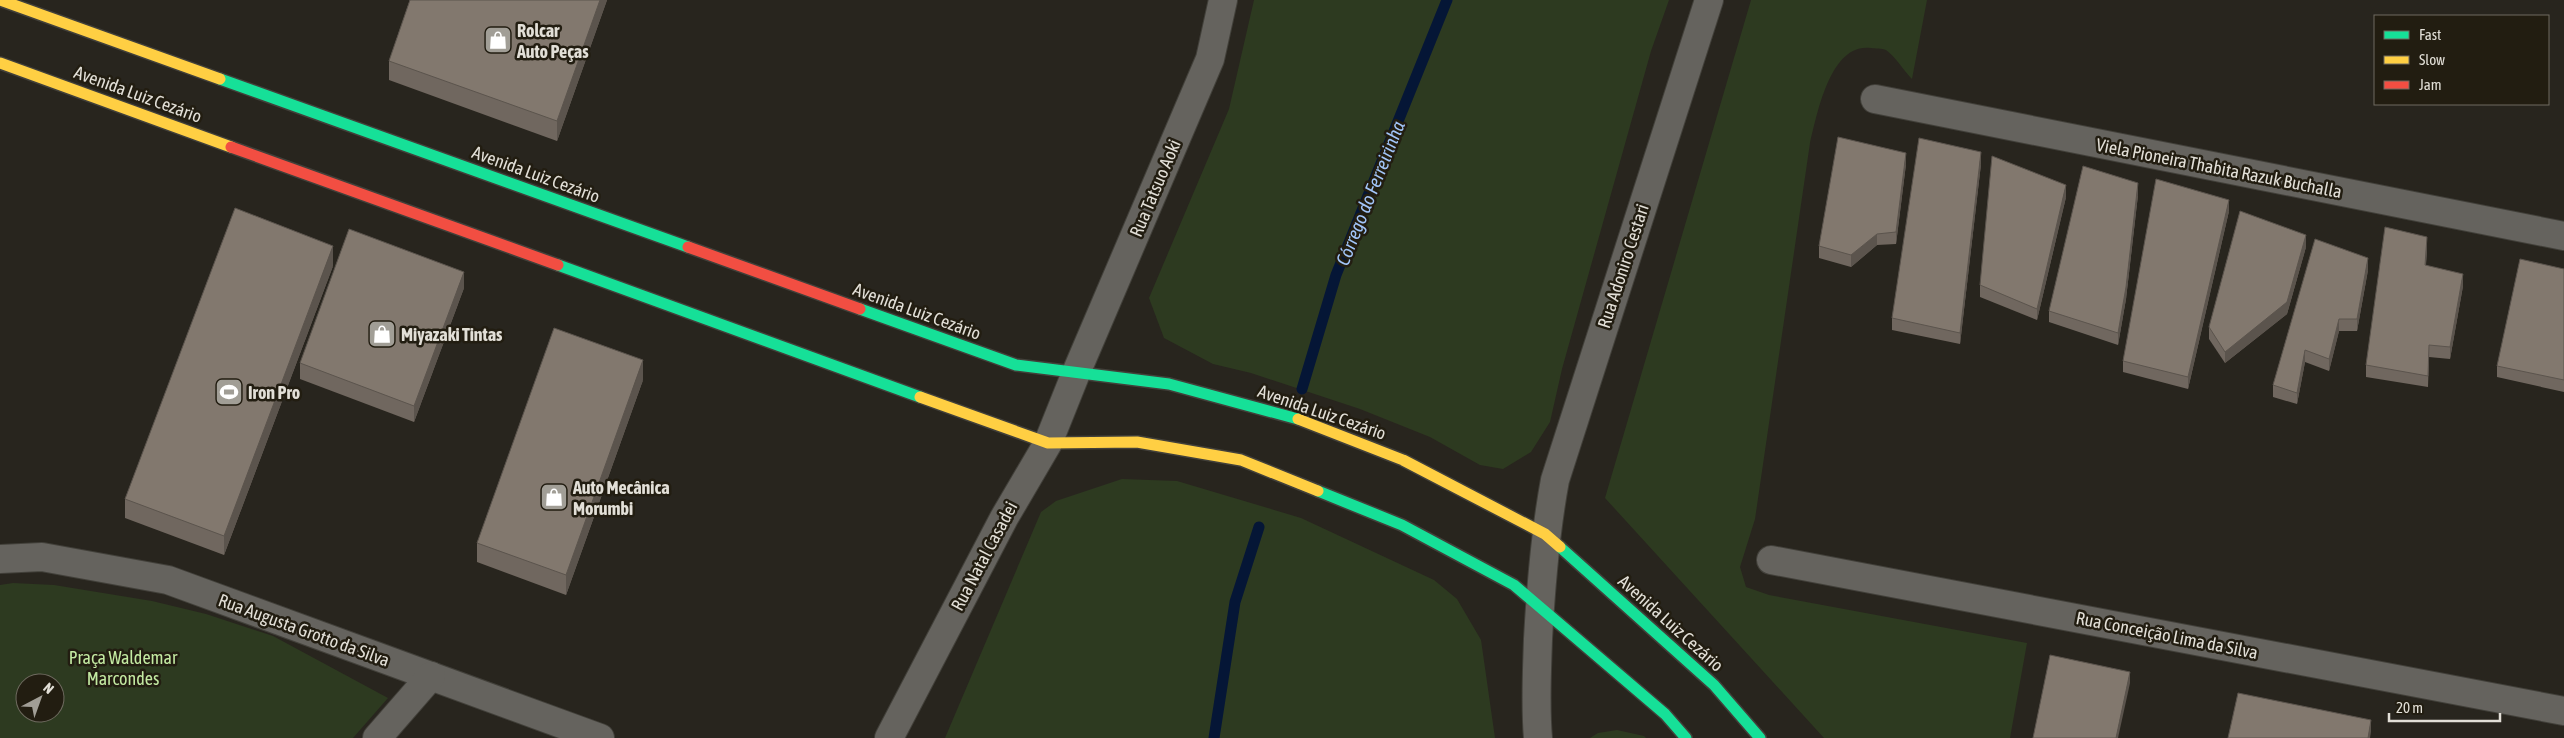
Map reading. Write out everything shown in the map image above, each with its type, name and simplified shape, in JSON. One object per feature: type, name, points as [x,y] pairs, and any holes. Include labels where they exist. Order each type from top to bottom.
[{"type":"street","name":"Avenida Luiz Cezário","points":[[0,0],[1016,365],[1169,384],[1290,416],[1403,460],[1545,534],[1714,685],[1760,738]]},
{"type":"street","name":"Rua Tatsuo Aoki","points":[[1076,373],[1210,59],[1223,0]]},
{"type":"street","name":"Rua Adoniro Cestari","points":[[1538,738],[1535,709],[1540,608],[1545,534],[1555,480],[1709,0]]},
{"type":"street","name":"Avenida Luiz Cezário","points":[[0,63],[1048,443],[1137,442],[1242,460],[1402,525],[1514,585],[1666,714],[1686,738]]},
{"type":"street","name":"Viela Pioneira Thabita Razuk Buchalla","points":[[1875,99],[2564,236]]},
{"type":"street","name":"Rua Natal Casadei","points":[[888,738],[1004,518],[1048,443],[1076,373]]},
{"type":"street","name":"Rua Augusta Grotto da Silva","points":[[0,559],[42,557],[168,580],[600,738]]},
{"type":"street","name":"Rua Conceição Lima da Silva","points":[[1771,560],[2564,711]]},
{"type":"street","points":[[377,738],[431,676]]},
{"type":"green space","points":[[1254,0],[1669,0],[1651,51],[1562,369],[1550,422],[1531,452],[1503,469],[1480,465],[1430,437],[1360,409],[1251,373],[1213,364],[1164,338],[1149,298],[1229,109]]},
{"type":"green space","points":[[1751,0],[1927,0],[1912,79],[1886,50],[1857,49],[1845,56],[1836,68],[1822,99],[1810,143],[1755,519],[1740,567],[1746,587],[1769,595],[2027,643],[2010,738],[1824,738],[1605,498]]},
{"type":"green space","points":[[1122,479],[1177,481],[1301,518],[1434,580],[1457,599],[1481,640],[1495,738],[945,738],[1041,512],[1056,501]]},
{"type":"green space","name":"Praça Waldemar Marcondes","points":[[13,583],[54,585],[152,601],[206,614],[273,636],[388,698],[353,738],[0,738],[0,585]]},
{"type":"green space","points":[[1617,730],[1646,738],[1590,738],[1598,733]]},
{"type":"building","name":"Rolcar Auto Peças","points":[[410,0],[600,0],[557,121],[389,61]]},
{"type":"building","points":[[1838,137],[1906,153],[1896,232],[1877,234],[1851,255],[1819,246]]},
{"type":"building","points":[[1919,138],[1981,152],[1960,333],[1892,318]]},
{"type":"building","points":[[1992,156],[2066,185],[2037,309],[1980,285]]},
{"type":"building","points":[[2083,166],[2138,183],[2126,287],[2118,333],[2049,311]]},
{"type":"building","points":[[2156,179],[2229,200],[2188,377],[2123,361]]},
{"type":"building","name":"Iron Pro","points":[[235,208],[333,246],[224,536],[125,499]]},
{"type":"building","points":[[2240,211],[2306,235],[2287,302],[2225,352],[2209,327]]},
{"type":"building","points":[[2385,227],[2427,237],[2425,265],[2463,274],[2450,347],[2429,345],[2428,376],[2366,365]]},
{"type":"building","name":"Miyazaki Tintas","points":[[349,229],[464,272],[414,406],[300,363]]},
{"type":"building","points":[[2315,239],[2368,258],[2357,319],[2339,319],[2329,359],[2305,350],[2297,393],[2273,385]]},
{"type":"building","points":[[2520,259],[2564,269],[2564,380],[2497,366]]},
{"type":"building","points":[[554,328],[643,360],[566,575],[477,543]]},
{"type":"building","points":[[2050,655],[2130,672],[2116,738],[2033,738]]},
{"type":"building","points":[[2238,693],[2371,720],[2368,738],[2228,738]]},
{"type":"waterway","name":"Córrego do Ferreirinha","points":[[1302,389],[1336,275],[1447,0]]},
{"type":"waterway","name":"Córrego do Ferreirinha","points":[[1214,738],[1235,602],[1259,527]]},
{"type":"traffic: fast","points":[[220,79],[688,247]]},
{"type":"traffic: fast","points":[[558,265],[920,397]]},
{"type":"traffic: fast","points":[[860,309],[1016,365],[1169,384],[1298,419]]},
{"type":"traffic: fast","points":[[1318,491],[1402,525],[1514,585],[1665,714],[1686,738]]},
{"type":"traffic: fast","points":[[1560,547],[1714,685],[1760,738]]},
{"type":"traffic: slow","points":[[0,0],[220,79]]},
{"type":"traffic: slow","points":[[0,63],[231,147]]},
{"type":"traffic: slow","points":[[920,397],[1048,443],[1137,442],[1241,460],[1318,491]]},
{"type":"traffic: slow","points":[[1298,419],[1403,460],[1545,534],[1560,547]]},
{"type":"traffic: jam","points":[[231,147],[558,265]]},
{"type":"traffic: jam","points":[[688,247],[860,309]]},
{"type":"place","name":"Rolcar Auto Peças","points":[[498,40]]},
{"type":"place","name":"Miyazaki Tintas","points":[[382,334]]},
{"type":"place","name":"Iron Pro","points":[[229,392]]},
{"type":"place","name":"Auto Mecânica Morumbi","points":[[554,497]]}]
